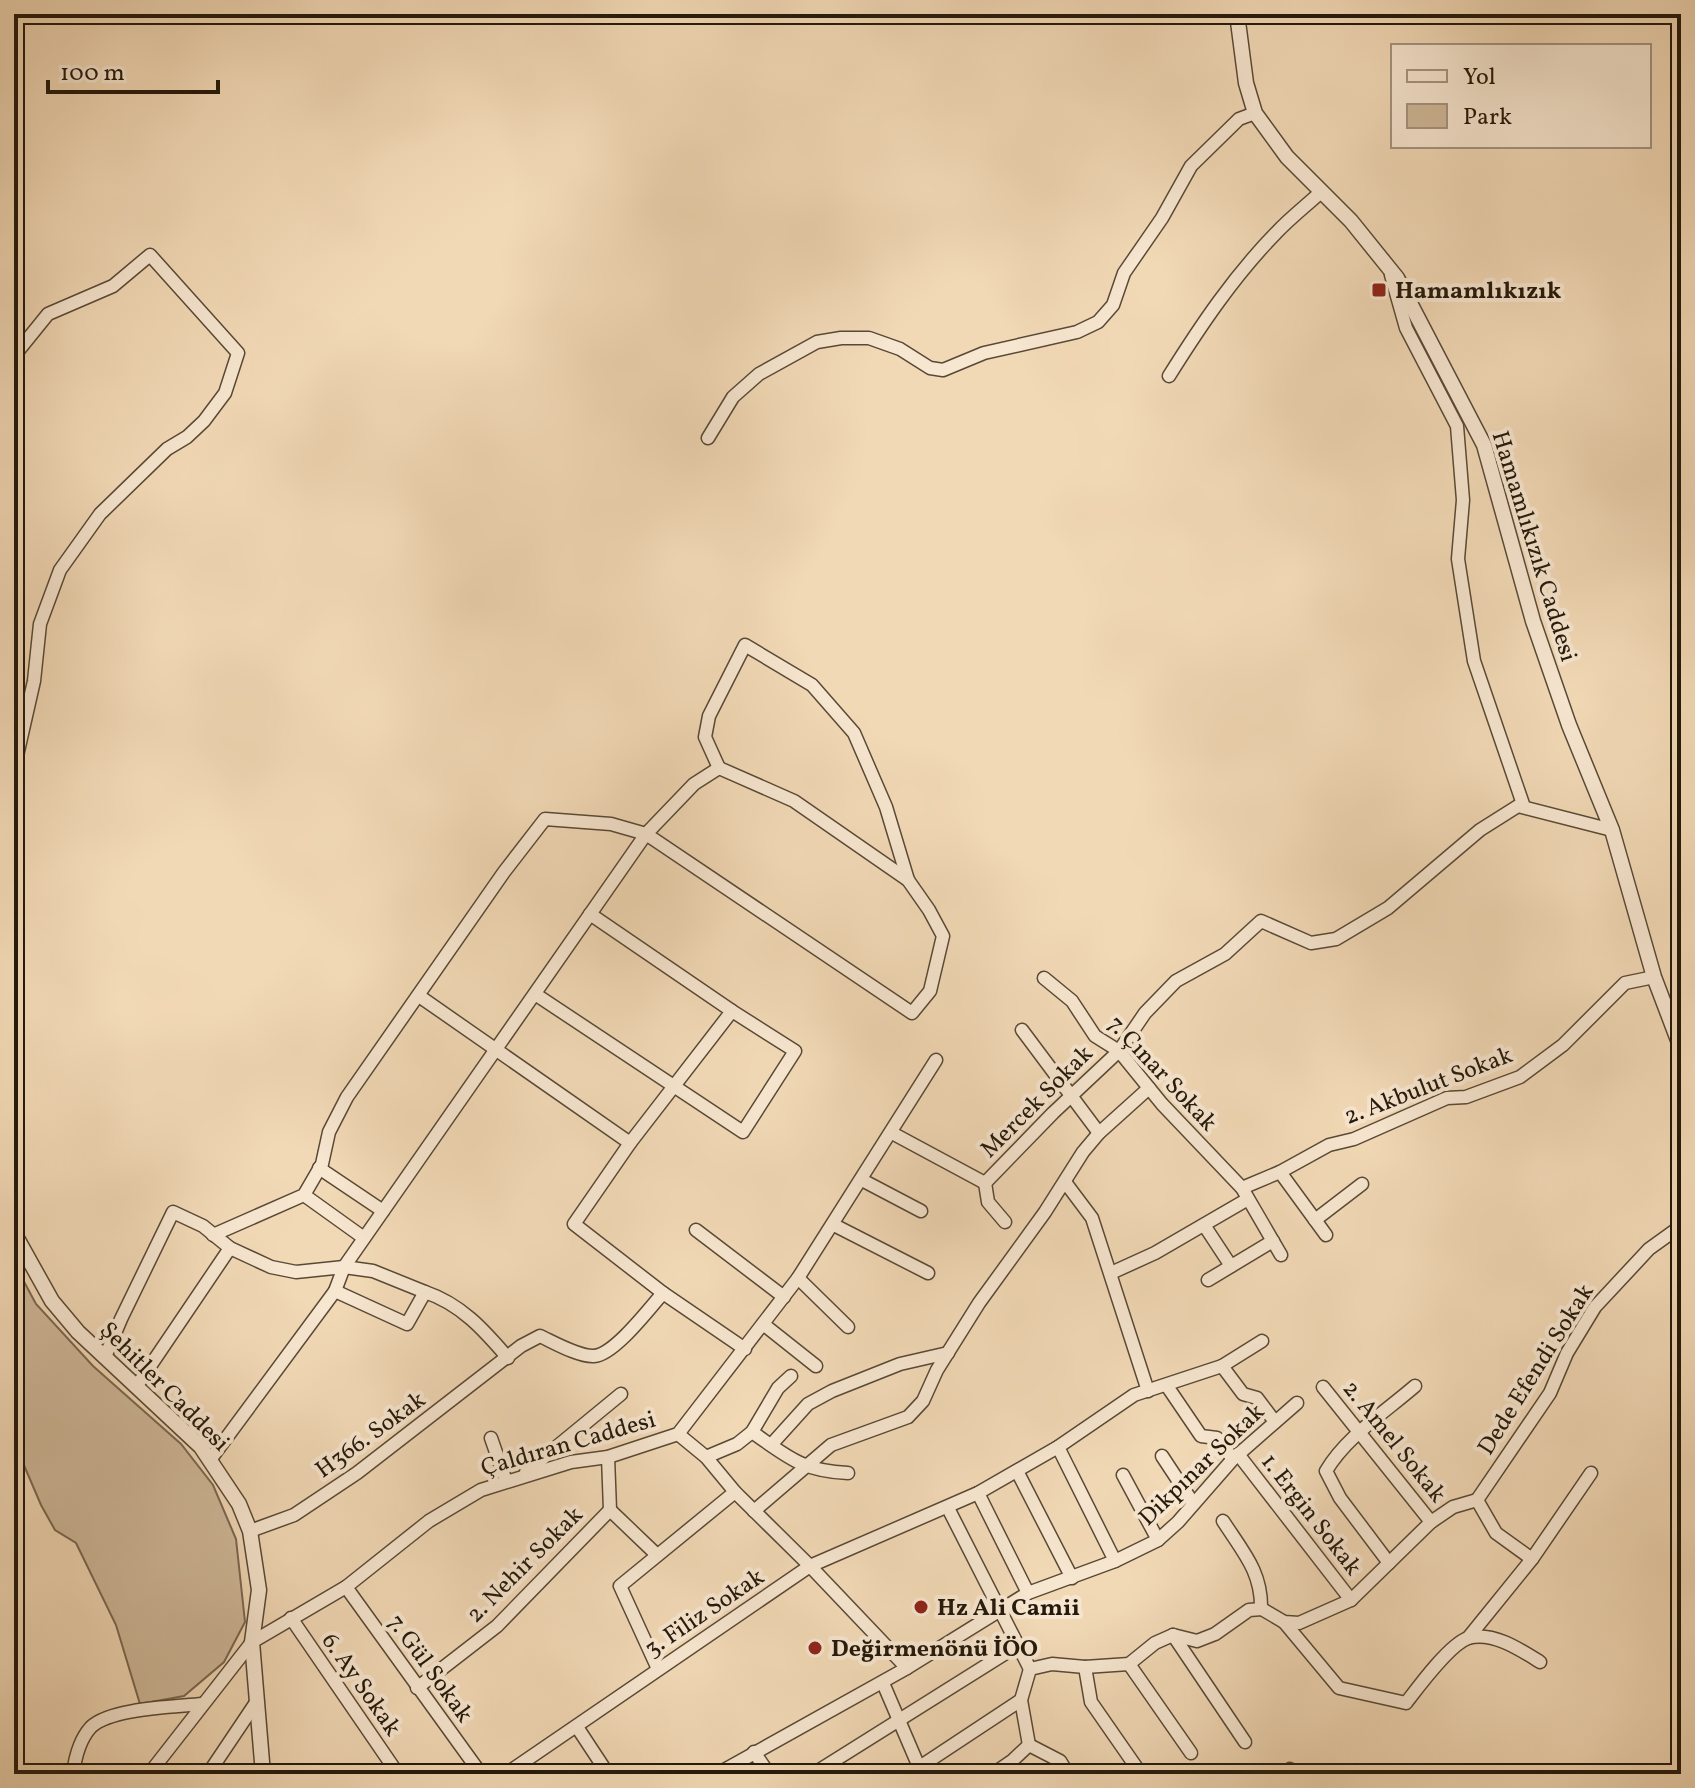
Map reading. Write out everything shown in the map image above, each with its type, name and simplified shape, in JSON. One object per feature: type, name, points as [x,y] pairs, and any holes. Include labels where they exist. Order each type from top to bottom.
[{"type":"street","name":"Hamamlıkızık Caddesi","points":[[1237,14],[1246,83],[1255,113],[1287,157],[1351,221],[1389,268],[1453,382],[1484,445],[1533,621],[1569,725],[1612,830],[1654,977],[1681,1048]]},
{"type":"street","points":[[708,438],[733,397],[759,374],[817,342],[869,338],[900,349],[930,368],[943,370],[984,353],[1077,332],[1098,322],[1113,305],[1124,273],[1162,218],[1191,166],[1239,119],[1255,113]]},
{"type":"street","points":[[1169,376],[1245,266],[1322,191]]},
{"type":"street","points":[[14,356],[48,314],[113,286],[150,255],[238,353],[225,393],[204,421],[187,437],[167,449],[100,514],[60,570],[40,624],[34,681],[14,769]]},
{"type":"street","points":[[1389,268],[1406,328],[1457,426],[1463,500],[1458,559],[1474,661],[1524,807],[1612,830]]},
{"type":"street","points":[[213,1235],[304,1195],[319,1168],[329,1132],[347,1097],[504,872],[545,819],[611,824],[646,834],[912,1013],[930,991],[943,936],[908,880],[886,807],[854,733],[812,685],[745,645],[709,716],[705,737],[719,768],[794,801],[908,880]]},
{"type":"street","points":[[210,1460],[335,1291],[344,1267],[646,834],[694,784],[719,768]]},
{"type":"street","name":"Mercek Sokak","points":[[985,1183],[1119,1051],[1145,1013],[1176,981],[1225,954],[1261,921],[1311,943],[1336,939],[1388,908],[1480,830],[1518,806],[1524,807]]},
{"type":"street","points":[[535,994],[743,1132],[795,1051],[590,914]]},
{"type":"street","name":"2. Akbulut Sokak","points":[[1245,1193],[1329,1145],[1354,1139],[1447,1098],[1466,1097],[1520,1077],[1563,1045],[1625,983],[1654,977]]},
{"type":"street","name":"7. Çınar Sokak","points":[[1044,978],[1072,1001],[1095,1036],[1119,1051],[1245,1193],[1281,1255]]},
{"type":"street","points":[[419,996],[630,1143]]},
{"type":"street","points":[[732,1011],[630,1143],[574,1224],[663,1293],[745,1349]]},
{"type":"street","points":[[1022,1030],[1099,1133]]},
{"type":"street","name":"Çaldıran Caddesi","points":[[149,1774],[252,1642],[346,1587],[429,1521],[481,1490],[506,1481],[571,1462],[608,1457],[678,1434],[798,1278],[936,1060]]},
{"type":"street","points":[[754,1511],[831,1445],[908,1417],[923,1401],[979,1303],[1083,1152],[1099,1133],[1149,1088]]},
{"type":"street","points":[[892,1133],[985,1183],[988,1202],[1005,1222]]},
{"type":"street","points":[[319,1168],[383,1211]]},
{"type":"street","points":[[1280,1172],[1326,1235]]},
{"type":"street","points":[[862,1180],[921,1211]]},
{"type":"street","points":[[1065,1182],[1092,1218],[1148,1391]]},
{"type":"street","points":[[1315,1220],[1362,1184]]},
{"type":"street","points":[[1111,1273],[1155,1253],[1204,1225],[1245,1193]]},
{"type":"street","points":[[304,1195],[364,1238]]},
{"type":"street","points":[[105,1357],[173,1212],[203,1226],[230,1248],[271,1267],[296,1272],[344,1267],[373,1271],[444,1298],[461,1309],[508,1358]]},
{"type":"street","points":[[834,1225],[928,1273]]},
{"type":"street","points":[[1204,1225],[1231,1266]]},
{"type":"street","name":"Dede Efendi Sokak","points":[[1477,1500],[1550,1393],[1567,1353],[1595,1307],[1649,1249],[1681,1226]]},
{"type":"street","points":[[696,1230],[784,1297]]},
{"type":"street","name":"Şehitler Caddesi","points":[[14,1233],[52,1301],[78,1332],[201,1447],[239,1504],[250,1531],[259,1590],[252,1642],[263,1774]]},
{"type":"street","points":[[1208,1280],[1273,1241]]},
{"type":"street","points":[[136,1387],[230,1248]]},
{"type":"street","points":[[798,1278],[848,1327]]},
{"type":"street","points":[[335,1291],[407,1324],[425,1292]]},
{"type":"street","name":"H366. Sokak","points":[[250,1531],[294,1515],[357,1473],[521,1346],[540,1336],[593,1356],[610,1350],[663,1293]]},
{"type":"street","points":[[763,1324],[816,1366]]},
{"type":"street","name":"3. Filiz Sokak","points":[[506,1774],[810,1566],[948,1508],[1058,1447],[1121,1403],[1222,1366],[1262,1341]]},
{"type":"street","points":[[771,1445],[808,1404],[832,1391],[900,1364],[948,1353]]},
{"type":"street","points":[[1222,1366],[1243,1394],[1257,1398],[1275,1422]]},
{"type":"street","points":[[706,1457],[737,1444],[752,1432],[778,1388],[791,1376]]},
{"type":"street","name":"1. Ergin Sokak","points":[[1167,1386],[1201,1436],[1217,1438],[1236,1457],[1351,1600]]},
{"type":"street","points":[[1389,1563],[1340,1498],[1326,1471],[1333,1458],[1359,1433],[1415,1386]]},
{"type":"street","name":"2. Amel Sokak","points":[[1323,1387],[1431,1522]]},
{"type":"street","points":[[521,1477],[621,1394]]},
{"type":"street","name":"Dikpınar Sokak","points":[[717,1774],[883,1683],[1028,1593],[1115,1561],[1158,1540],[1236,1457],[1297,1403]]},
{"type":"street","points":[[752,1432],[795,1462],[821,1472],[848,1473]]},
{"type":"street","points":[[678,1434],[706,1457],[735,1492],[907,1668]]},
{"type":"street","points":[[491,1438],[506,1481]]},
{"type":"street","points":[[1058,1447],[1115,1561]]},
{"type":"street","points":[[1162,1456],[1193,1503]]},
{"type":"street","points":[[608,1457],[610,1510]]},
{"type":"street","points":[[1017,1471],[1072,1578]]},
{"type":"street","points":[[1030,1669],[1052,1664],[1085,1667],[1129,1664],[1155,1643],[1173,1635],[1197,1641],[1215,1634],[1249,1610],[1261,1609],[1284,1622],[1339,1688],[1406,1703],[1434,1665],[1468,1638],[1532,1559],[1591,1473]]},
{"type":"street","points":[[1123,1475],[1158,1540]]},
{"type":"street","points":[[658,1669],[620,1586],[735,1492]]},
{"type":"street","points":[[978,1493],[1028,1593]]},
{"type":"street","points":[[1284,1622],[1299,1623],[1351,1600],[1431,1522],[1453,1507],[1477,1500],[1496,1533],[1532,1559]]},
{"type":"street","points":[[948,1508],[1030,1669],[1021,1700],[1029,1745]]},
{"type":"street","name":"2. Nehir Sokak","points":[[417,1688],[497,1626],[610,1510],[657,1555]]},
{"type":"street","points":[[1223,1521],[1255,1572],[1261,1589],[1261,1609]]},
{"type":"street","name":"7. Gül Sokak","points":[[346,1587],[481,1774]]},
{"type":"street","name":"6. Ay Sokak","points":[[291,1618],[398,1774]]},
{"type":"street","points":[[1173,1635],[1245,1742]]},
{"type":"street","points":[[1468,1638],[1512,1644],[1540,1662]]},
{"type":"street","points":[[813,1774],[1017,1646]]},
{"type":"street","points":[[1129,1664],[1191,1753]]},
{"type":"street","points":[[1085,1667],[1091,1702],[1141,1774]]},
{"type":"street","points":[[883,1683],[917,1772],[1021,1700]]},
{"type":"street","points":[[208,1774],[257,1701]]},
{"type":"street","points":[[73,1774],[85,1735],[94,1724],[135,1712],[202,1704]]},
{"type":"street","points":[[577,1727],[608,1774]]},
{"type":"street","points":[[993,1774],[1029,1745]]},
{"type":"street","points":[[1029,1745],[1060,1761],[1068,1774]]},
{"type":"street","points":[[754,1752],[769,1774]]},
{"type":"green space","points":[[14,1263],[36,1304],[93,1366],[181,1444],[213,1485],[236,1539],[245,1622],[224,1662],[184,1696],[140,1704],[116,1625],[76,1543],[55,1530],[41,1505],[14,1442]]},
{"type":"place","name":"Hamamlıkızık","points":[[1379,290]]},
{"type":"place","name":"Hz Ali Camii","points":[[921,1607]]},
{"type":"place","name":"Değirmenönü İÖO","points":[[815,1648]]}]
